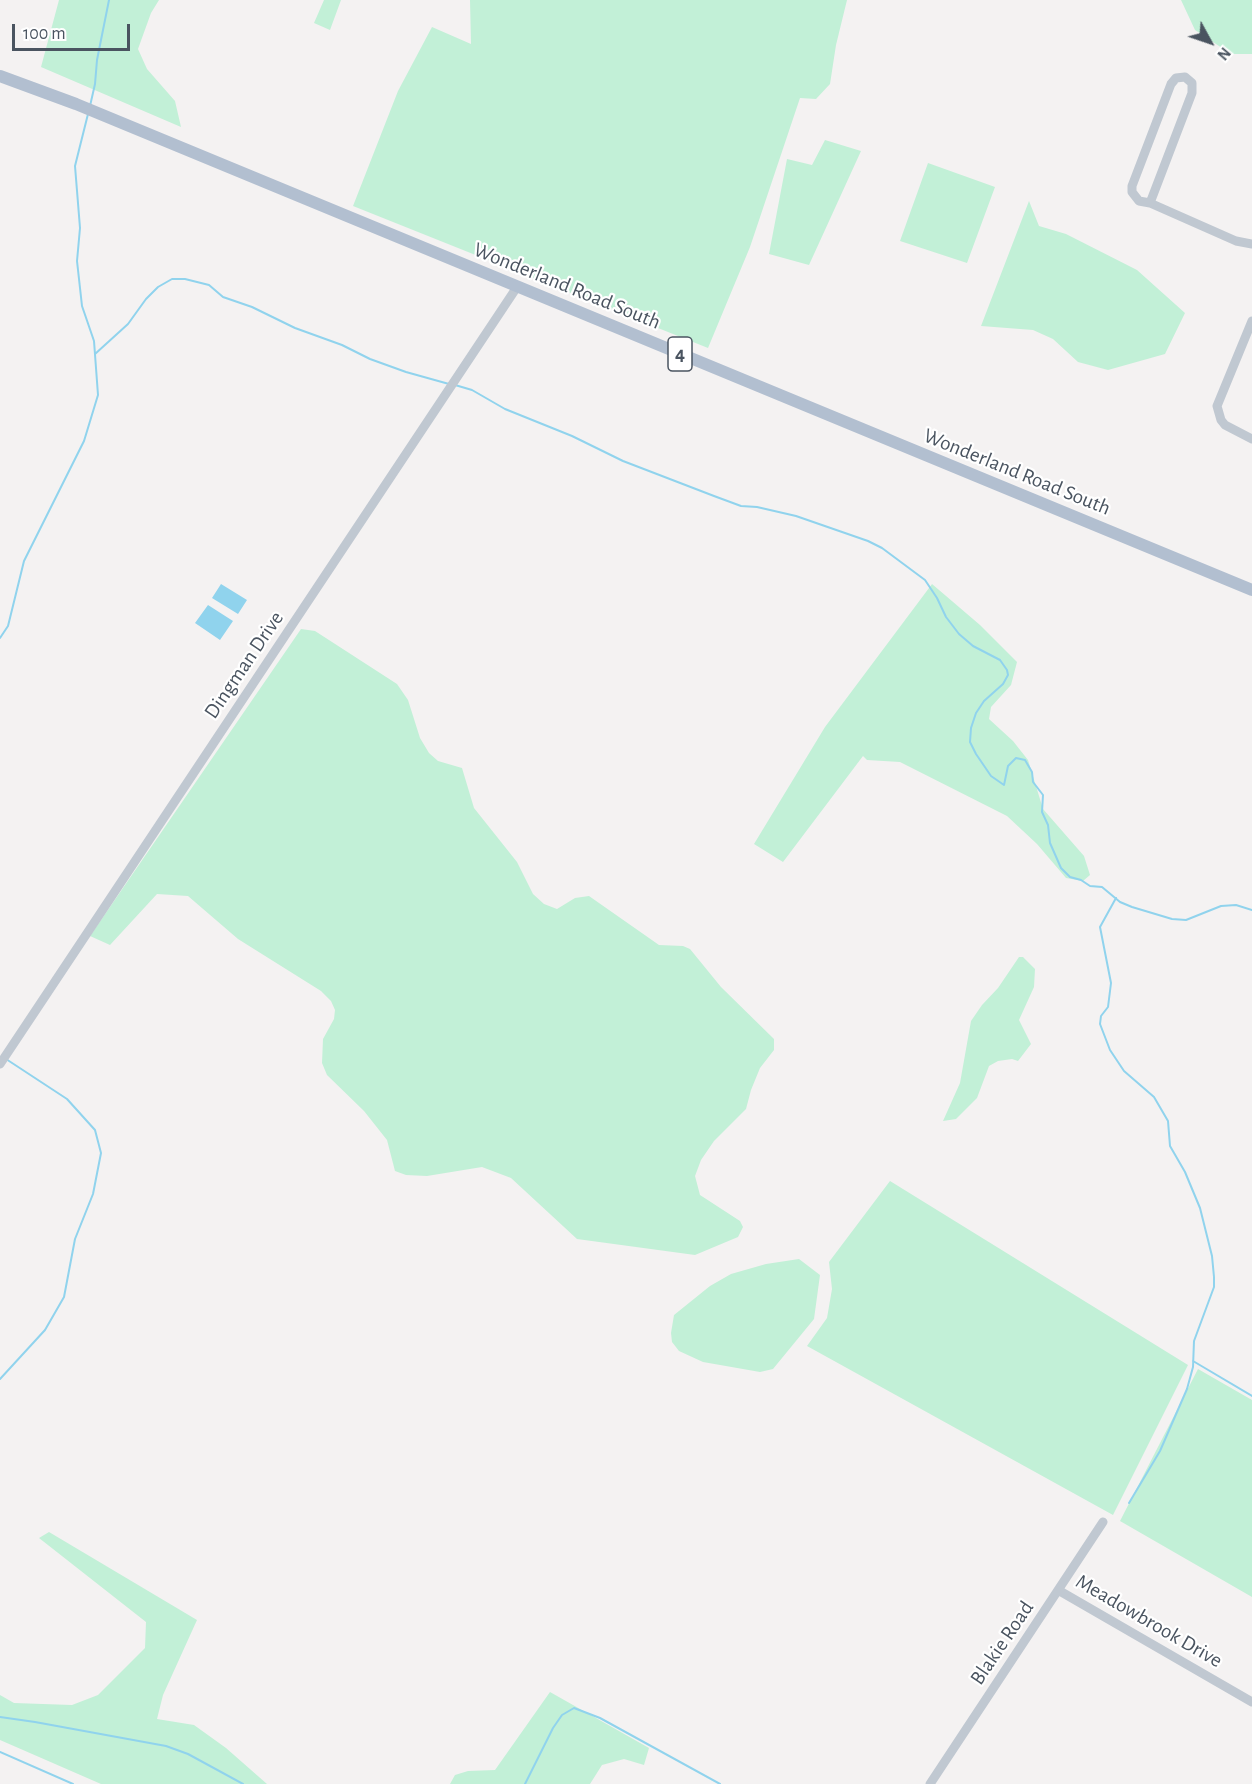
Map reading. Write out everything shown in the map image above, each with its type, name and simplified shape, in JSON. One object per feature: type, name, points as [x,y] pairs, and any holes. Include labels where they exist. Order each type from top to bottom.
[{"type":"main road","name":"Wonderland Road South","points":[[0,76],[76,104],[1252,590]]},
{"type":"street","points":[[1150,203],[1192,93],[1192,83],[1185,77],[1176,78],[1171,84],[1132,186],[1132,192],[1135,198],[1142,202],[1150,203],[1236,241],[1252,244]]},
{"type":"street","name":"Dingman Drive","points":[[0,1064],[518,287]]},
{"type":"street","points":[[1252,324],[1217,406],[1221,420],[1226,425],[1252,439]]},
{"type":"street","name":"Blakie Road","points":[[930,1784],[1103,1522]]},
{"type":"street","name":"Meadowbrook Drive","points":[[1058,1590],[1252,1702]]},
{"type":"green space","points":[[59,0],[159,0],[151,13],[138,49],[147,69],[175,101],[181,127],[41,67]]},
{"type":"green space","points":[[324,0],[341,0],[330,30],[314,23]]},
{"type":"green space","points":[[470,0],[847,0],[836,45],[830,84],[816,99],[800,98],[750,247],[708,348],[353,206],[398,91],[432,27],[471,44]]},
{"type":"green space","points":[[1181,0],[1252,0],[1252,54],[1231,54],[1195,30]]},
{"type":"green space","points":[[825,140],[861,151],[809,265],[769,254],[787,159],[812,165]]},
{"type":"green space","points":[[928,163],[995,187],[967,263],[900,241]]},
{"type":"green space","points":[[1029,201],[1039,226],[1066,234],[1137,270],[1185,313],[1165,354],[1108,370],[1078,362],[1053,339],[1033,330],[981,326]]},
{"type":"green space","points":[[932,584],[980,625],[1017,662],[1011,685],[991,707],[989,719],[1013,741],[1028,760],[1043,809],[1084,856],[1090,875],[1083,881],[1066,878],[1037,844],[1007,816],[900,762],[867,760],[863,756],[783,862],[754,844],[825,727]]},
{"type":"green space","points":[[301,629],[315,631],[397,684],[408,700],[420,738],[429,753],[438,761],[462,768],[474,808],[517,862],[533,894],[544,904],[557,909],[575,898],[589,896],[659,945],[683,946],[690,949],[721,987],[774,1039],[774,1050],[760,1068],[746,1109],[714,1141],[701,1160],[695,1176],[700,1195],[740,1221],[743,1227],[738,1237],[695,1255],[577,1239],[511,1178],[482,1167],[427,1176],[406,1175],[395,1171],[387,1140],[364,1111],[327,1075],[322,1063],[323,1039],[334,1019],[335,1010],[331,1001],[321,991],[238,939],[188,896],[157,894],[110,945],[90,936]]},
{"type":"green space","points":[[1019,957],[1023,957],[1035,969],[1034,987],[1019,1020],[1031,1044],[1018,1061],[1012,1059],[998,1061],[989,1066],[977,1098],[956,1119],[943,1121],[960,1083],[971,1021]]},
{"type":"green space","points":[[890,1181],[1188,1365],[1113,1515],[807,1346],[827,1318],[832,1289],[829,1262]]},
{"type":"green space","points":[[799,1259],[820,1275],[814,1319],[773,1369],[760,1372],[703,1362],[679,1351],[672,1342],[674,1315],[710,1286],[731,1274],[766,1264]]},
{"type":"green space","points":[[1198,1369],[1252,1400],[1252,1597],[1120,1521]]},
{"type":"green space","points":[[49,1532],[197,1620],[163,1695],[157,1719],[194,1725],[226,1748],[267,1784],[101,1784],[0,1740],[0,1695],[14,1703],[72,1705],[98,1695],[145,1648],[146,1622],[39,1538]]},
{"type":"green space","points":[[550,1692],[649,1748],[644,1765],[624,1759],[602,1765],[590,1784],[450,1784],[455,1775],[468,1771],[495,1770]]},
{"type":"water","points":[[221,584],[247,600],[238,614],[212,598]]},
{"type":"water","points":[[208,605],[233,621],[220,640],[195,623]]},
{"type":"waterway","points":[[90,106],[109,0]]},
{"type":"waterway","points":[[0,638],[8,626],[24,561],[84,441],[98,395],[94,341],[82,306],[77,261],[80,228],[75,166],[88,114]]},
{"type":"waterway","points":[[95,354],[128,324],[158,287],[172,279],[185,279],[209,285],[223,297],[252,307],[295,328],[342,345],[370,359],[449,384]]},
{"type":"waterway","points":[[455,385],[472,390],[505,409],[572,436],[623,461],[714,496],[741,506],[757,507],[796,516],[882,548],[925,580],[946,617],[959,634],[973,646],[1000,660],[1007,670],[1008,675],[1003,684],[984,701],[976,713],[971,728],[970,742],[991,776],[1004,785],[1008,766],[1016,758],[1025,760],[1032,772],[1033,782],[1043,795],[1042,812],[1048,825],[1050,843],[1061,868],[1070,877],[1090,886],[1102,887],[1120,902],[1132,907],[1172,919],[1186,920],[1221,906],[1236,905],[1252,910]]},
{"type":"waterway","points":[[1116,898],[1100,927],[1111,983],[1108,1007],[1101,1016],[1100,1024],[1110,1050],[1124,1071],[1154,1097],[1168,1121],[1170,1146],[1185,1172],[1200,1208],[1212,1256],[1214,1277],[1214,1287],[1194,1341],[1193,1367],[1187,1389],[1160,1451],[1129,1503]]},
{"type":"waterway","points":[[0,1379],[45,1330],[64,1297],[75,1239],[93,1194],[101,1153],[95,1130],[67,1099],[6,1059]]},
{"type":"waterway","points":[[1193,1361],[1252,1396]]},
{"type":"waterway","points":[[525,1784],[553,1728],[562,1715],[574,1708],[600,1718],[720,1784]]},
{"type":"waterway","points":[[0,1717],[166,1746],[188,1754],[243,1784]]},
{"type":"waterway","points":[[0,1752],[73,1784]]}]
